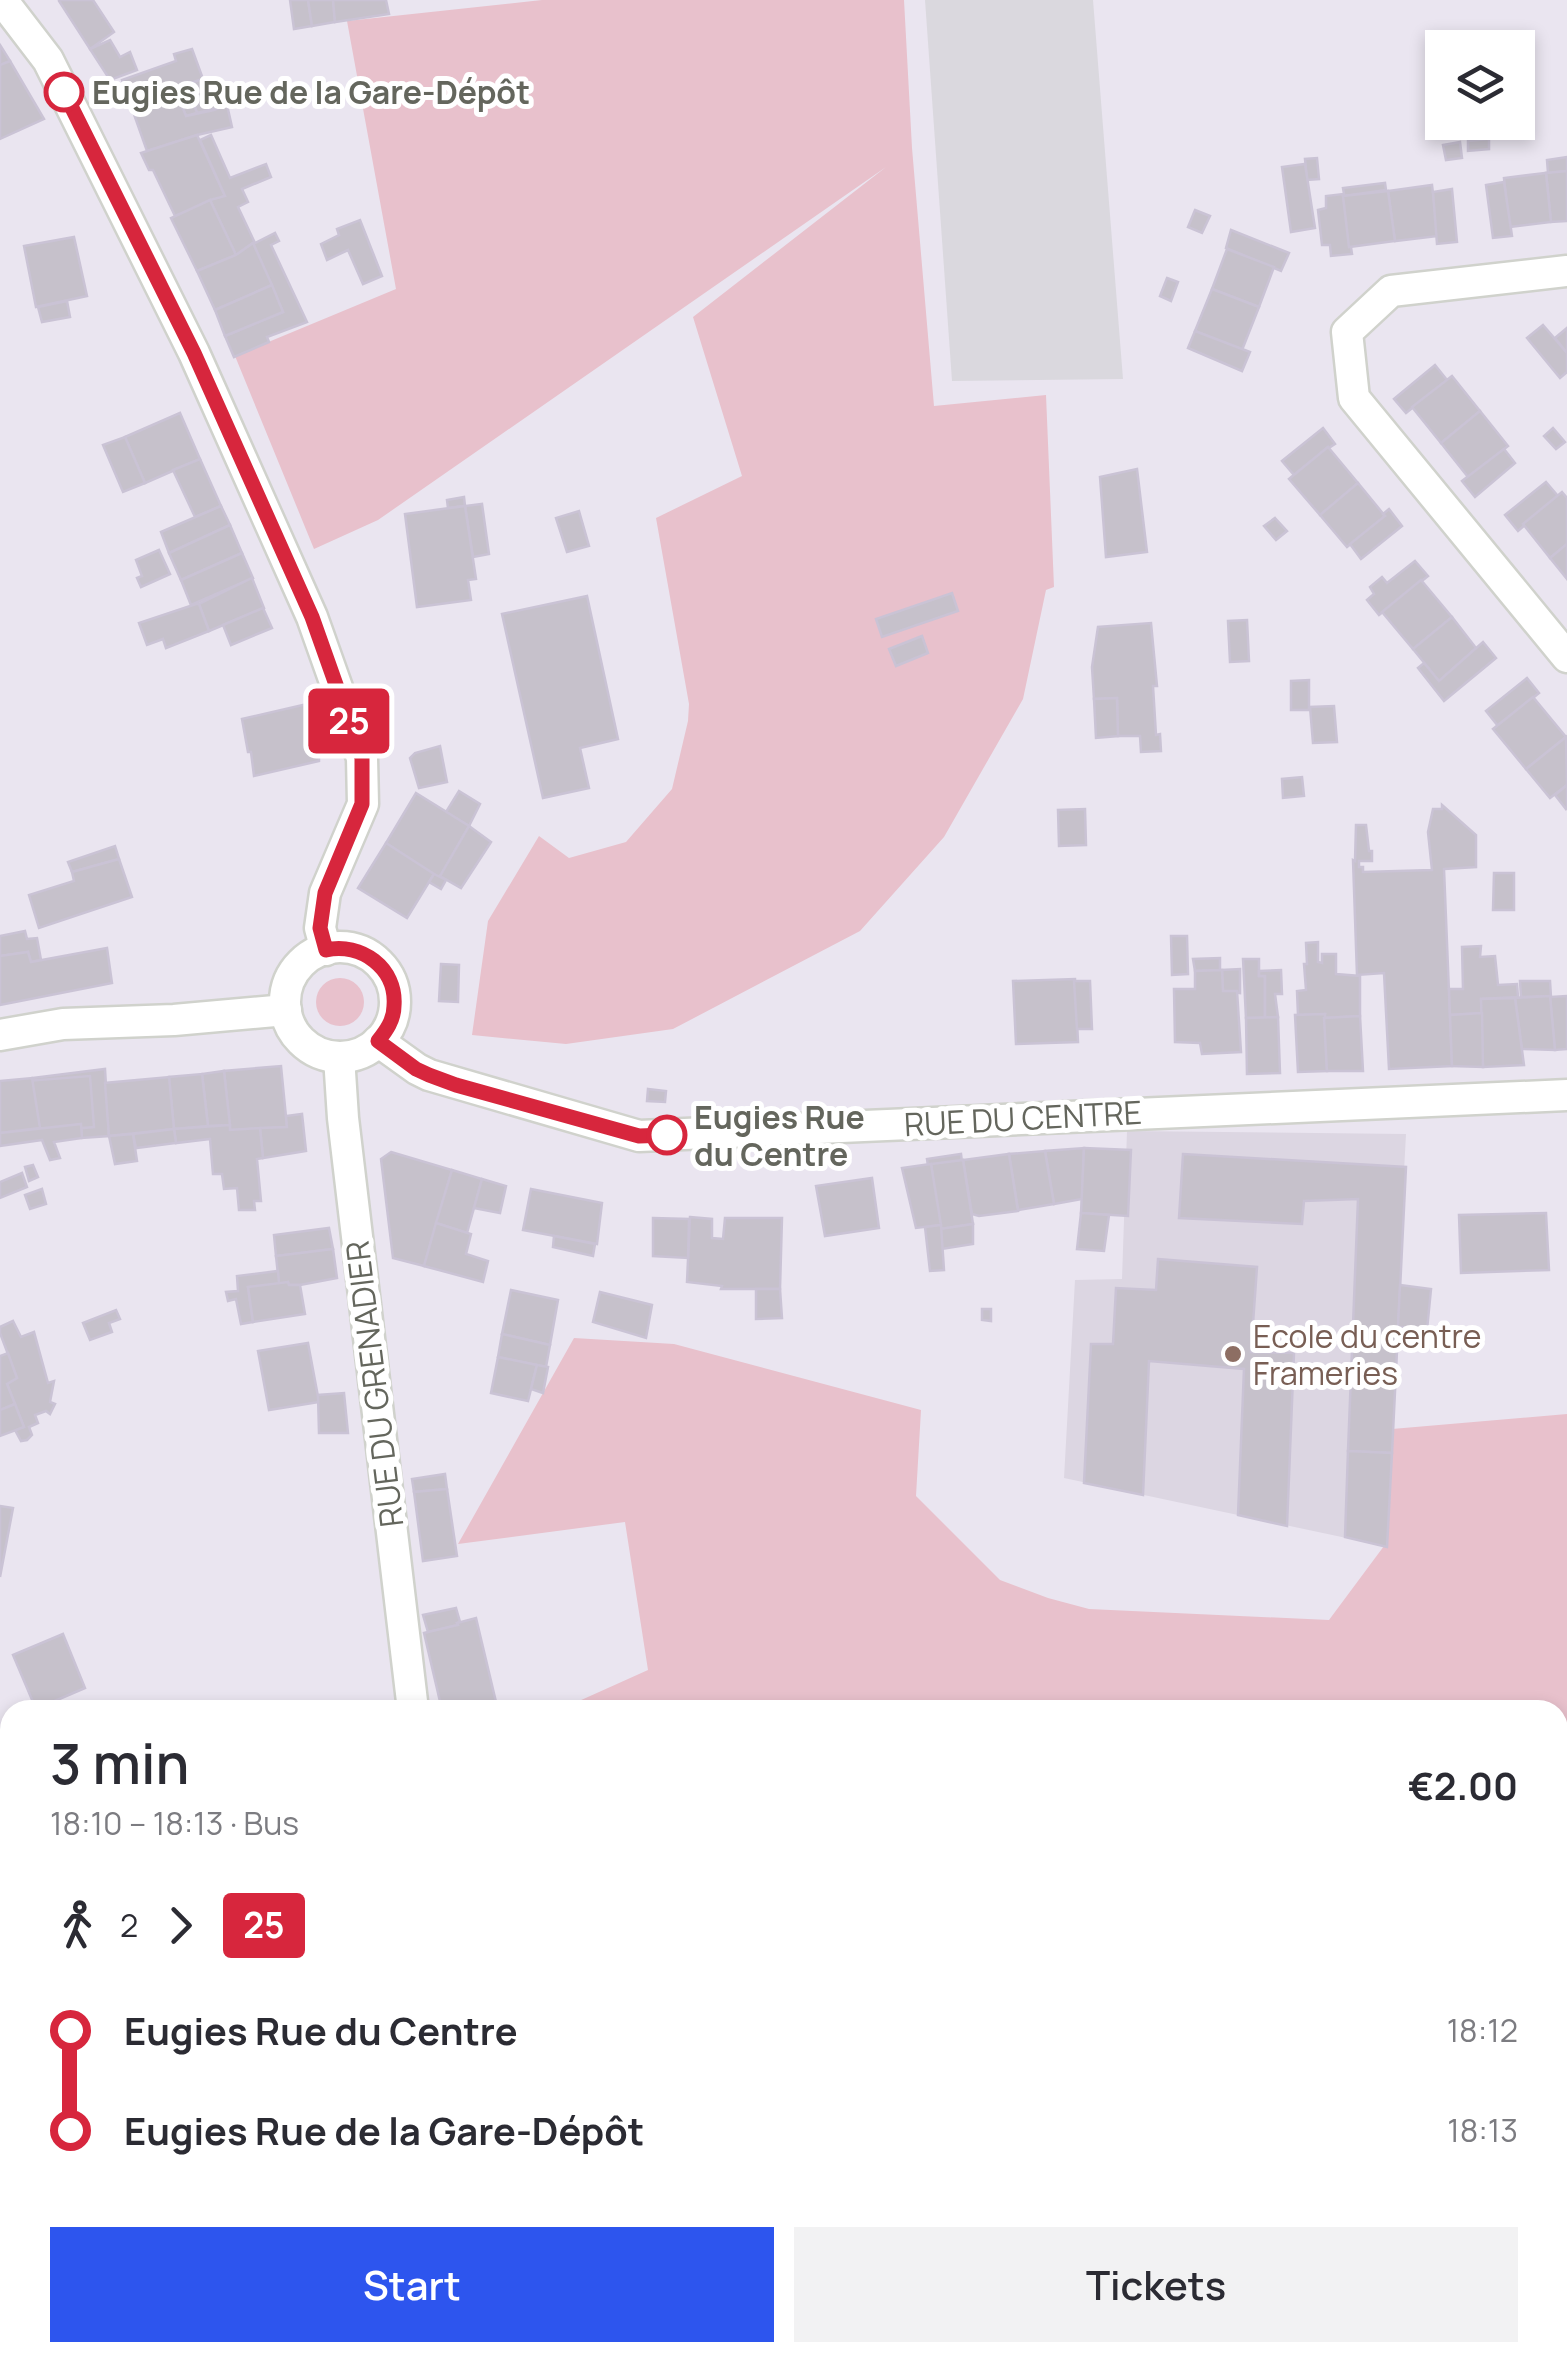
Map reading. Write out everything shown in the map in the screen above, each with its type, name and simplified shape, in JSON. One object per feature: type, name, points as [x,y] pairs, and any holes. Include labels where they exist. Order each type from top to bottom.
[{"type":"street","points":[[2,0],[48,60],[194,353],[312,617],[362,758],[362,804],[325,893],[320,928],[326,950]]},
{"type":"street","points":[[1567,271],[1391,291],[1348,332],[1354,398],[1567,657]]},
{"type":"street","points":[[326,950],[361,952],[381,966],[392,988],[394,1006],[387,1029],[363,1052],[339,1057],[320,1054],[304,1044],[292,1028],[286,1010],[287,986],[306,959],[326,950]]},
{"type":"street","points":[[0,1035],[63,1024],[286,1010]]},
{"type":"street","name":"RUE DU CENTRE","points":[[378,1041],[416,1069],[456,1085],[639,1136],[1567,1095]]},
{"type":"street","name":"RUE DU GRENADIER","points":[[339,1057],[412,1700]]},
{"type":"shaded area","points":[[542,0],[904,0],[934,406],[1046,395],[1054,587],[1046,590],[1023,699],[944,837],[860,931],[673,1029],[566,1044],[472,1035],[488,921],[539,836],[569,858],[626,842],[672,789],[689,704],[656,518],[742,476],[693,317],[886,167],[378,520],[314,549],[235,356],[396,289],[347,21]]},
{"type":"shaded area","points":[[925,0],[1093,0],[1123,379],[952,381]]},
{"type":"shaded area","points":[[340,978],[357,985],[364,1002],[357,1019],[340,1026],[323,1019],[316,1002],[323,985]]},
{"type":"shaded area","name":"Ecole du centre Frameries","points":[[1127,1131],[1406,1134],[1384,1546],[1064,1478],[1075,1280],[1122,1279]]},
{"type":"shaded area","points":[[574,1338],[674,1344],[921,1410],[916,1496],[1000,1580],[1089,1609],[1329,1620],[1384,1546],[1392,1429],[1567,1414],[1567,1700],[581,1700],[648,1670],[625,1522],[458,1544]]},
{"type":"building","points":[[60,0],[93,0],[114,32],[90,49]]},
{"type":"building","points":[[290,0],[308,0],[312,26],[294,29]]},
{"type":"building","points":[[308,0],[333,0],[335,22],[312,26]]},
{"type":"building","points":[[333,0],[386,0],[389,14],[335,22]]},
{"type":"building","points":[[110,40],[120,57],[130,52],[137,70],[110,80],[90,49]]},
{"type":"building","points":[[0,45],[10,61],[0,65]]},
{"type":"building","points":[[192,49],[203,79],[130,103],[122,80],[176,61],[174,54]]},
{"type":"building","points":[[10,61],[44,119],[0,139],[0,65]]},
{"type":"building","points":[[203,79],[209,100],[219,96],[222,107],[197,113],[187,84]]},
{"type":"building","points":[[187,84],[197,113],[186,116],[175,89]]},
{"type":"building","points":[[175,89],[186,116],[227,105],[232,127],[147,151],[130,103]]},
{"type":"building","points":[[197,135],[225,196],[175,216],[141,153]]},
{"type":"building","points":[[211,135],[230,178],[266,164],[271,177],[242,189],[248,202],[238,207],[255,243],[275,233],[279,241],[271,245],[307,322],[267,337],[269,342],[234,357],[225,336],[283,312],[253,243],[236,255],[210,200],[225,196],[200,140]]},
{"type":"building","points":[[1489,140],[1489,149],[1468,151],[1468,141]]},
{"type":"building","points":[[1460,142],[1462,158],[1446,160],[1443,145]]},
{"type":"building","points":[[1567,157],[1567,171],[1548,173],[1547,160]]},
{"type":"building","points":[[1317,158],[1319,179],[1307,180],[1305,159]]},
{"type":"building","points":[[1305,164],[1315,228],[1291,232],[1282,167]]},
{"type":"building","points":[[1567,171],[1567,221],[1551,222],[1546,173]]},
{"type":"building","points":[[1546,173],[1551,222],[1509,227],[1504,178]]},
{"type":"building","points":[[1504,182],[1512,236],[1493,238],[1486,185]]},
{"type":"building","points":[[1385,183],[1386,190],[1343,196],[1352,254],[1331,256],[1330,245],[1322,245],[1318,210],[1326,208],[1326,196],[1344,194],[1343,188]]},
{"type":"building","points":[[1432,185],[1438,236],[1395,241],[1388,191]]},
{"type":"building","points":[[1452,189],[1457,242],[1437,244],[1433,192]]},
{"type":"building","points":[[1388,191],[1395,241],[1349,247],[1343,196]]},
{"type":"building","points":[[210,200],[236,255],[197,271],[171,218]]},
{"type":"building","points":[[1195,210],[1210,216],[1202,233],[1188,227]]},
{"type":"building","points":[[360,220],[382,276],[363,284],[348,250],[327,260],[321,244],[339,235],[337,229]]},
{"type":"building","points":[[1231,230],[1289,253],[1281,271],[1226,248]]},
{"type":"building","points":[[74,237],[87,296],[36,307],[24,246]]},
{"type":"building","points":[[253,243],[272,285],[215,310],[197,271],[236,255]]},
{"type":"building","points":[[1227,249],[1274,267],[1259,307],[1212,289]]},
{"type":"building","points":[[1167,278],[1178,282],[1171,301],[1160,296]]},
{"type":"building","points":[[272,285],[283,312],[225,336],[215,310]]},
{"type":"building","points":[[1212,289],[1259,307],[1242,350],[1195,331]]},
{"type":"building","points":[[67,301],[70,317],[42,322],[38,307]]},
{"type":"building","points":[[1543,325],[1567,353],[1567,372],[1560,378],[1527,338]]},
{"type":"building","points":[[1567,328],[1567,353],[1555,338]]},
{"type":"building","points":[[1195,331],[1250,352],[1242,371],[1188,348]]},
{"type":"building","points":[[1435,365],[1447,380],[1406,413],[1394,399]]},
{"type":"building","points":[[1452,376],[1480,411],[1441,443],[1412,407]]},
{"type":"building","points":[[1480,411],[1508,446],[1468,477],[1441,443]]},
{"type":"building","points":[[180,413],[200,459],[145,483],[125,437]]},
{"type":"building","points":[[1323,428],[1335,444],[1294,475],[1282,461]]},
{"type":"building","points":[[1553,428],[1565,442],[1556,449],[1544,436]]},
{"type":"building","points":[[125,437],[145,483],[123,492],[103,445]]},
{"type":"building","points":[[1328,447],[1358,483],[1320,515],[1289,479]]},
{"type":"building","points":[[1504,449],[1515,463],[1475,497],[1462,481]]},
{"type":"building","points":[[200,459],[221,506],[195,517],[173,470]]},
{"type":"building","points":[[1137,469],[1147,552],[1106,557],[1100,477]]},
{"type":"building","points":[[1546,482],[1558,496],[1518,531],[1505,515]]},
{"type":"building","points":[[1358,483],[1385,516],[1347,547],[1320,515]]},
{"type":"building","points":[[1562,492],[1567,498],[1567,544],[1550,558],[1523,524]]},
{"type":"building","points":[[464,497],[465,506],[448,508],[447,500]]},
{"type":"building","points":[[482,504],[489,554],[473,557],[465,506]]},
{"type":"building","points":[[221,506],[230,525],[169,553],[161,532]]},
{"type":"building","points":[[465,506],[476,579],[468,580],[471,600],[417,607],[405,514]]},
{"type":"building","points":[[1389,509],[1402,526],[1361,559],[1350,544]]},
{"type":"building","points":[[579,511],[589,546],[567,552],[556,518]]},
{"type":"building","points":[[1275,518],[1287,531],[1276,540],[1264,526]]},
{"type":"building","points":[[230,525],[242,553],[181,580],[169,553]]},
{"type":"building","points":[[1567,544],[1567,579],[1550,558]]},
{"type":"building","points":[[159,550],[170,574],[141,587],[136,560]]},
{"type":"building","points":[[242,553],[253,578],[191,605],[181,580]]},
{"type":"building","points":[[1415,561],[1428,576],[1379,615],[1367,600],[1374,594],[1370,587],[1382,577],[1387,583]]},
{"type":"building","points":[[252,578],[264,608],[209,631],[199,604]]},
{"type":"building","points":[[1421,580],[1452,617],[1413,649],[1382,612]]},
{"type":"building","points":[[952,593],[958,611],[882,637],[876,619]]},
{"type":"building","points":[[587,596],[618,739],[580,748],[589,788],[543,798],[502,614]]},
{"type":"building","points":[[196,604],[209,631],[166,648],[163,639],[147,645],[139,623]]},
{"type":"building","points":[[263,608],[272,628],[231,645],[223,625]]},
{"type":"building","points":[[1452,617],[1476,648],[1439,681],[1413,649]]},
{"type":"building","points":[[1247,620],[1249,661],[1230,662],[1228,621]]},
{"type":"building","points":[[1151,623],[1157,686],[1153,686],[1156,735],[1160,734],[1161,751],[1141,752],[1140,736],[1118,736],[1117,698],[1094,699],[1092,667],[1098,627]]},
{"type":"building","points":[[922,636],[928,653],[896,666],[889,649]]},
{"type":"building","points":[[1483,642],[1496,658],[1444,701],[1418,668],[1424,663],[1439,681]]},
{"type":"building","points":[[1527,678],[1539,693],[1498,726],[1486,711]]},
{"type":"building","points":[[1309,680],[1309,710],[1291,710],[1291,681]]},
{"type":"building","points":[[1533,697],[1566,737],[1526,769],[1493,729]]},
{"type":"building","points":[[1117,698],[1118,736],[1096,738],[1094,699]]},
{"type":"building","points":[[307,704],[314,741],[319,740],[319,761],[254,776],[242,719]]},
{"type":"building","points":[[1334,706],[1337,742],[1313,743],[1310,707]]},
{"type":"building","points":[[1566,737],[1567,785],[1550,798],[1526,769]]},
{"type":"building","points":[[440,746],[447,782],[419,788],[410,758]]},
{"type":"building","points":[[1302,777],[1304,796],[1283,798],[1282,779]]},
{"type":"building","points":[[1567,785],[1567,808],[1566,809],[1555,795]]},
{"type":"building","points":[[459,791],[480,804],[469,826],[446,812]]},
{"type":"building","points":[[416,793],[469,826],[439,878],[386,843]]},
{"type":"building","points":[[1442,805],[1476,835],[1476,867],[1444,869],[1452,1066],[1389,1069],[1384,973],[1357,975],[1353,860],[1356,825],[1366,825],[1372,851],[1372,861],[1359,861],[1363,872],[1432,870],[1428,832],[1433,809],[1442,809]]},
{"type":"building","points":[[1085,809],[1086,845],[1059,846],[1058,810]]},
{"type":"building","points":[[469,826],[491,842],[461,888],[440,876]]},
{"type":"building","points":[[386,843],[434,874],[407,918],[358,888]]},
{"type":"building","points":[[115,846],[119,859],[72,872],[68,862]]},
{"type":"building","points":[[119,859],[132,897],[39,928],[29,895],[74,881],[72,872]]},
{"type":"building","points":[[1494,873],[1514,873],[1514,910],[1493,910]]},
{"type":"building","points":[[434,874],[446,880],[441,889],[429,882]]},
{"type":"building","points":[[25,931],[27,939],[37,938],[41,960],[31,962],[28,952],[0,956],[0,936]]},
{"type":"building","points":[[1171,936],[1187,936],[1188,974],[1172,975]]},
{"type":"building","points":[[1318,942],[1318,962],[1322,963],[1322,954],[1336,954],[1336,974],[1360,976],[1360,1016],[1298,1015],[1297,991],[1306,990],[1306,943]]},
{"type":"building","points":[[1481,946],[1480,957],[1495,956],[1498,985],[1517,984],[1518,997],[1481,999],[1482,1013],[1450,1015],[1449,989],[1463,989],[1462,947]]},
{"type":"building","points":[[107,948],[112,983],[0,1005],[0,956],[28,952],[31,962]]},
{"type":"building","points":[[1220,958],[1220,970],[1195,971],[1193,959]]},
{"type":"building","points":[[1243,959],[1259,959],[1259,976],[1265,976],[1265,1018],[1246,1018]]},
{"type":"building","points":[[441,964],[459,965],[458,1002],[439,1001]]},
{"type":"building","points":[[1240,969],[1240,993],[1223,991],[1222,970]]},
{"type":"building","points":[[1222,970],[1223,991],[1237,991],[1241,1052],[1202,1054],[1200,1043],[1175,1042],[1174,989],[1195,989],[1195,971]]},
{"type":"building","points":[[1281,970],[1282,994],[1275,994],[1278,1017],[1265,1018],[1265,976],[1259,976],[1259,971]]},
{"type":"building","points":[[1075,979],[1078,1042],[1016,1044],[1013,981]]},
{"type":"building","points":[[1074,981],[1090,981],[1092,1029],[1077,1029]]},
{"type":"building","points":[[1520,981],[1550,981],[1551,997],[1567,996],[1567,1049],[1555,1050],[1550,996],[1521,997]]},
{"type":"building","points":[[1550,996],[1555,1050],[1522,1049],[1515,998]]},
{"type":"building","points":[[1515,998],[1524,1065],[1483,1067],[1481,999]]},
{"type":"building","points":[[1482,1013],[1483,1067],[1452,1066],[1450,1015]]},
{"type":"building","points":[[1325,1014],[1327,1071],[1298,1072],[1295,1015]]},
{"type":"building","points":[[1360,1016],[1363,1071],[1327,1071],[1324,1018]]},
{"type":"building","points":[[1278,1017],[1280,1073],[1247,1074],[1246,1018]]},
{"type":"building","points":[[281,1066],[287,1127],[230,1130],[224,1071]]},
{"type":"building","points":[[105,1069],[109,1136],[82,1138],[81,1124],[40,1128],[32,1078]]},
{"type":"building","points":[[224,1071],[230,1125],[208,1126],[202,1074]]},
{"type":"building","points":[[202,1074],[208,1126],[174,1129],[169,1077]]},
{"type":"building","points":[[90,1076],[94,1127],[0,1135],[0,1083]]},
{"type":"building","points":[[169,1077],[174,1129],[109,1136],[105,1083]]},
{"type":"building","points":[[32,1078],[40,1128],[0,1133],[0,1081]]},
{"type":"building","points":[[648,1089],[666,1091],[665,1102],[647,1101]]},
{"type":"building","points":[[302,1114],[306,1151],[263,1158],[260,1128],[287,1127],[286,1116]]},
{"type":"building","points":[[81,1124],[82,1138],[54,1142],[60,1158],[50,1160],[42,1140],[0,1146],[0,1133]]},
{"type":"building","points":[[230,1125],[230,1130],[260,1128],[263,1158],[257,1159],[261,1201],[254,1201],[255,1210],[239,1210],[237,1188],[224,1189],[222,1174],[213,1174],[210,1139],[176,1143],[174,1129]]},
{"type":"building","points":[[174,1129],[176,1143],[136,1148],[133,1134]]},
{"type":"building","points":[[133,1134],[137,1161],[115,1164],[109,1136]]},
{"type":"building","points":[[1084,1148],[1082,1199],[1054,1204],[1045,1151]]},
{"type":"building","points":[[1084,1148],[1131,1150],[1128,1216],[1081,1213]]},
{"type":"building","points":[[1045,1151],[1054,1204],[1018,1210],[1009,1154]]},
{"type":"building","points":[[391,1152],[452,1170],[424,1266],[393,1258],[381,1159]]},
{"type":"building","points":[[961,1154],[969,1221],[938,1231],[927,1159]]},
{"type":"building","points":[[1009,1154],[1018,1211],[972,1214],[963,1160]]},
{"type":"building","points":[[1183,1154],[1406,1167],[1392,1453],[1348,1451],[1358,1199],[1304,1201],[1302,1224],[1179,1218]]},
{"type":"building","points":[[963,1160],[973,1224],[940,1229],[931,1164]]},
{"type":"building","points":[[931,1164],[941,1225],[916,1228],[902,1168]]},
{"type":"building","points":[[33,1165],[38,1177],[29,1181],[25,1167]]},
{"type":"building","points":[[452,1170],[482,1179],[467,1233],[436,1223]]},
{"type":"building","points":[[22,1173],[27,1187],[0,1198],[0,1182]]},
{"type":"building","points":[[872,1178],[879,1228],[825,1236],[816,1186]]},
{"type":"building","points":[[482,1179],[506,1186],[500,1213],[474,1208]]},
{"type":"building","points":[[42,1189],[46,1204],[30,1209],[25,1195]]},
{"type":"building","points":[[531,1189],[602,1203],[597,1244],[523,1230]]},
{"type":"building","points":[[1081,1213],[1109,1215],[1104,1251],[1077,1249]]},
{"type":"building","points":[[1546,1213],[1549,1270],[1461,1273],[1459,1215]]},
{"type":"building","points":[[690,1217],[712,1219],[712,1238],[723,1239],[725,1218],[782,1218],[780,1289],[721,1289],[722,1286],[687,1282]]},
{"type":"building","points":[[653,1218],[689,1219],[688,1258],[653,1256]]},
{"type":"building","points":[[436,1223],[471,1234],[466,1254],[488,1261],[483,1282],[424,1266]]},
{"type":"building","points":[[973,1224],[973,1244],[941,1249],[940,1229]]},
{"type":"building","points":[[941,1225],[944,1270],[930,1271],[925,1227]]},
{"type":"building","points":[[329,1228],[333,1249],[276,1256],[274,1235]]},
{"type":"building","points":[[554,1236],[595,1244],[593,1256],[553,1247]]},
{"type":"building","points":[[333,1249],[337,1278],[300,1285],[279,1284],[276,1256]]},
{"type":"building","points":[[1158,1259],[1257,1267],[1251,1352],[1294,1353],[1287,1526],[1238,1515],[1244,1369],[1149,1361],[1143,1495],[1084,1483],[1091,1344],[1113,1344],[1116,1288],[1156,1290]]},
{"type":"building","points":[[278,1271],[279,1284],[248,1287],[253,1322],[241,1324],[236,1299],[228,1301],[226,1292],[238,1291],[237,1276]]},
{"type":"building","points":[[288,1282],[300,1285],[305,1314],[253,1322],[248,1287]]},
{"type":"building","points":[[1400,1285],[1431,1289],[1427,1330],[1398,1327]]},
{"type":"building","points":[[756,1289],[780,1289],[782,1318],[756,1319]]},
{"type":"building","points":[[511,1290],[558,1300],[550,1345],[502,1334]]},
{"type":"building","points":[[600,1292],[652,1305],[646,1338],[593,1322]]},
{"type":"building","points":[[982,1309],[991,1309],[991,1321],[982,1320]]},
{"type":"building","points":[[116,1310],[120,1319],[109,1323],[112,1332],[90,1340],[83,1323]]},
{"type":"building","points":[[13,1321],[21,1337],[34,1332],[48,1383],[54,1381],[50,1402],[55,1404],[50,1414],[46,1411],[35,1415],[38,1423],[29,1427],[32,1435],[21,1441],[15,1430],[24,1427],[7,1384],[17,1378],[0,1333],[0,1327]]},
{"type":"building","points":[[502,1334],[550,1345],[546,1367],[498,1357]]},
{"type":"building","points":[[308,1343],[319,1402],[269,1410],[258,1351]]},
{"type":"building","points":[[8,1353],[17,1378],[7,1384],[15,1404],[0,1410],[0,1356]]},
{"type":"building","points":[[498,1357],[537,1365],[528,1401],[491,1393]]},
{"type":"building","points":[[537,1365],[548,1367],[543,1393],[531,1389]]},
{"type":"building","points":[[344,1393],[348,1433],[319,1433],[318,1395]]},
{"type":"building","points":[[15,1404],[24,1427],[0,1436],[0,1410]]},
{"type":"building","points":[[1348,1451],[1392,1453],[1387,1547],[1345,1537]]},
{"type":"building","points":[[445,1474],[447,1489],[414,1492],[412,1479]]},
{"type":"building","points":[[447,1489],[457,1556],[423,1561],[414,1492]]},
{"type":"building","points":[[0,1506],[13,1508],[0,1577]]},
{"type":"building","points":[[456,1608],[458,1625],[428,1632],[423,1615]]},
{"type":"building","points":[[476,1618],[496,1700],[440,1700],[424,1633]]},
{"type":"building","points":[[63,1634],[85,1688],[57,1700],[32,1700],[13,1655]]},
{"type":"bus line","name":"25","points":[[64,92],[194,353],[312,617],[362,758],[362,804],[325,893],[320,928],[326,950],[361,952],[386,974],[392,988],[393,1016],[378,1041],[416,1069],[456,1085],[639,1136],[667,1135]]},
{"type":"place","name":"Eugies Rue de la Gare-Dépôt","points":[[64,92]]},
{"type":"place","name":"Eugies Rue du Centre","points":[[667,1135]]},
{"type":"place","name":"Ecole du centre Frameries","points":[[1233,1354]]}]
